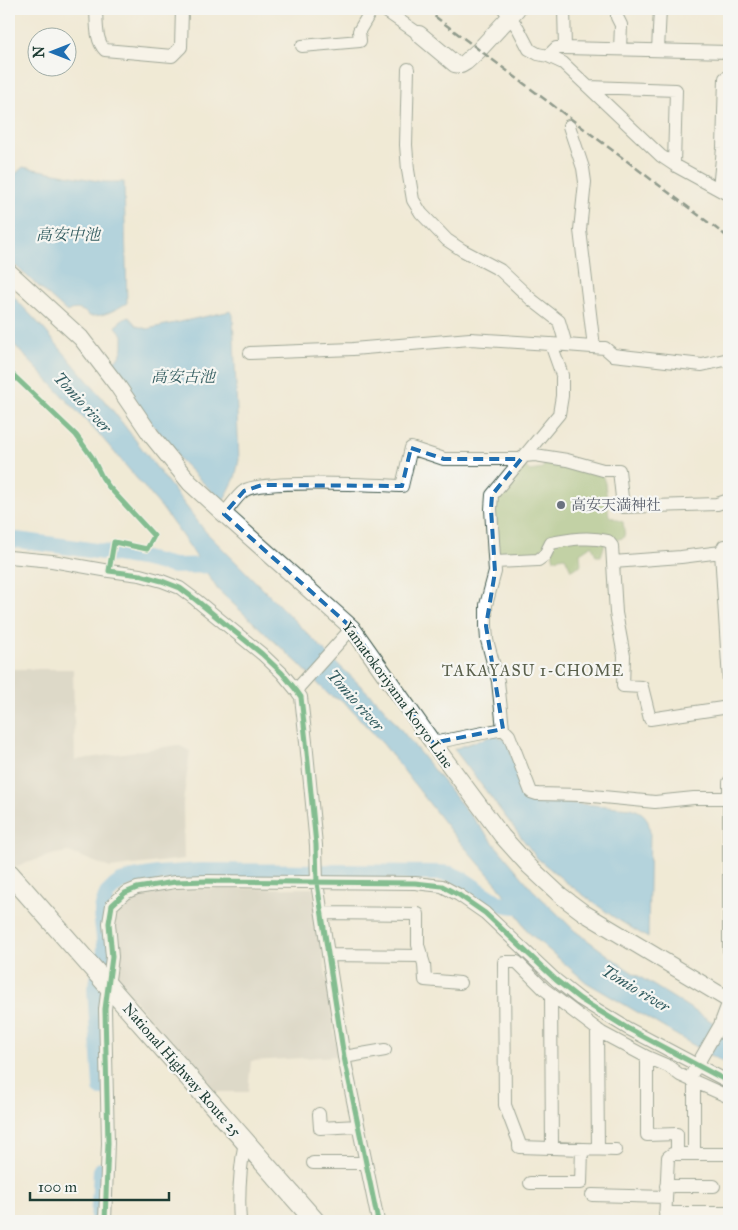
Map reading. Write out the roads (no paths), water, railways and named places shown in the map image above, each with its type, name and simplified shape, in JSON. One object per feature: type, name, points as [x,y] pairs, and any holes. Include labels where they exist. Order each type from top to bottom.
[{"type":"highway","name":"National Highway Route 25","points":[[9,875],[315,1221]]},
{"type":"main road","points":[[419,34],[455,64],[461,65],[479,50],[510,11]]},
{"type":"main road","name":"Yamatokoriyama Koryo Line","points":[[9,272],[81,338],[117,385],[151,435],[190,482],[348,633],[502,836],[529,866],[584,913],[729,1000]]},
{"type":"street","points":[[96,9],[98,40],[105,50],[172,56],[181,47],[182,9]]},
{"type":"street","points":[[302,46],[360,41],[359,31],[372,9]]},
{"type":"street","points":[[383,9],[419,34]]},
{"type":"street","points":[[564,9],[565,48]]},
{"type":"street","points":[[617,9],[617,17],[621,24],[620,49]]},
{"type":"street","points":[[658,50],[660,9]]},
{"type":"street","points":[[510,11],[529,49],[562,63],[661,156],[724,192],[726,148],[725,78]]},
{"type":"street","points":[[548,56],[556,48],[729,50]]},
{"type":"street","points":[[408,69],[406,144],[408,170],[414,200],[421,213],[447,240],[500,270],[559,321],[566,345]]},
{"type":"street","points":[[589,87],[676,90],[674,164]]},
{"type":"street","points":[[569,126],[583,168],[585,182],[580,230],[594,347]]},
{"type":"street","points":[[250,353],[353,349],[470,339],[605,348],[613,355],[702,365],[729,359]]},
{"type":"street","points":[[551,344],[562,375],[562,396],[559,414],[492,494],[490,509],[495,572],[486,605],[486,626],[487,640],[498,681],[503,729],[509,735],[530,792],[656,802],[694,798],[729,798]]},
{"type":"street","points":[[224,514],[244,491],[262,485],[402,486],[412,448],[444,459],[522,458],[534,455],[567,460],[602,470],[619,470],[623,507],[717,504],[729,500]]},
{"type":"street","points":[[495,562],[538,560],[545,554],[551,543],[573,538],[597,538],[608,541],[612,546],[616,613],[624,656],[623,686],[642,687],[650,719],[729,707]]},
{"type":"street","points":[[613,562],[681,557],[725,549],[729,680]]},
{"type":"street","points":[[9,557],[52,561],[140,575],[180,588],[262,654],[301,697],[317,862],[317,883],[344,1057],[378,1221]]},
{"type":"street","points":[[296,690],[348,633]]},
{"type":"street","points":[[433,743],[503,729]]},
{"type":"street","points":[[729,782],[729,950]]},
{"type":"street","points":[[105,1221],[108,1143],[105,1009],[101,977],[110,973],[112,957],[109,923],[112,905],[125,893],[137,888],[175,882],[208,881],[425,883],[442,886],[450,889],[485,913],[556,980],[580,998],[627,1028],[698,1063],[729,1082]]},
{"type":"street","points":[[322,913],[418,914],[418,946],[424,964],[425,980],[460,983]]},
{"type":"street","points":[[328,955],[422,956]]},
{"type":"street","points":[[616,1150],[519,1147],[519,1142],[505,1105],[504,962],[517,962],[551,994],[597,1029],[668,1066],[680,1075],[729,1097]]},
{"type":"street","points":[[551,994],[552,1148]]},
{"type":"street","points":[[694,1154],[691,1080],[698,1063],[720,1025],[729,1000]]},
{"type":"street","points":[[597,1029],[598,1149]]},
{"type":"street","points":[[344,1057],[385,1050]]},
{"type":"street","points":[[648,1057],[648,1135],[677,1134],[677,1154]]},
{"type":"street","points":[[319,1114],[320,1128],[358,1126]]},
{"type":"street","points":[[240,1221],[239,1187],[245,1141]]},
{"type":"street","points":[[530,1183],[581,1183],[582,1149]]},
{"type":"street","points":[[727,1213],[665,1217],[668,1157],[672,1154],[729,1154]]},
{"type":"street","points":[[313,1163],[366,1163]]},
{"type":"street","points":[[592,1195],[666,1192],[714,1186]]},
{"type":"water","name":"高安中池","points":[[23,167],[104,182],[124,182],[127,303],[100,315],[89,316],[79,309],[67,312],[9,260],[9,180]]},
{"type":"water","name":"Tomio river","points":[[9,292],[43,328],[114,412],[205,531],[381,705],[532,889],[575,931],[627,969],[729,1031],[729,1066],[586,982],[528,932],[498,885],[453,834],[384,745],[344,702],[329,695],[298,663],[218,590],[162,508],[103,439],[9,339]]},
{"type":"water","name":"高安古池","points":[[231,311],[233,315],[239,460],[235,478],[223,502],[182,462],[164,441],[110,364],[120,356],[123,347],[123,335],[116,327],[121,320],[129,317],[137,326],[147,329]]},
{"type":"water","points":[[495,735],[507,740],[524,796],[530,800],[631,808],[645,816],[650,831],[648,938],[612,916],[537,858],[454,749]]},
{"type":"waterway","points":[[9,539],[141,558],[174,566],[224,565]]},
{"type":"waterway","points":[[101,1088],[95,988],[104,960],[105,946],[102,909],[107,894],[121,882],[157,874],[201,871],[441,873],[451,874],[462,879],[500,904],[515,906],[523,903]]},
{"type":"waterway","points":[[98,1221],[101,1170]]},
{"type":"railway","points":[[425,9],[729,238]]},
{"type":"place","name":"高安天満神社","points":[[561,505]]},
{"type":"district","name":"TAKAYASU 1-CHOME","points":[[533,670]]}]
